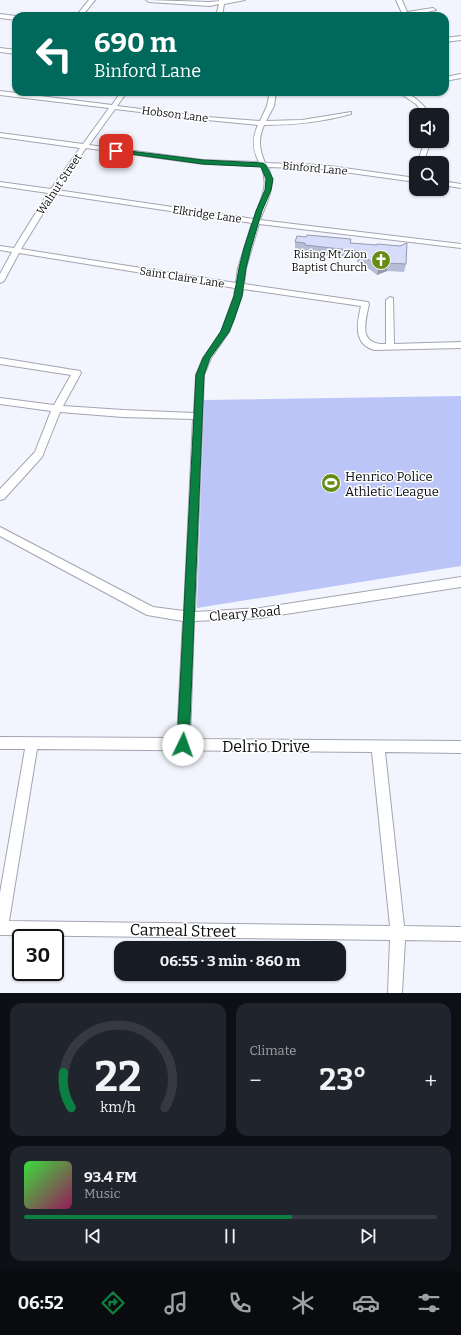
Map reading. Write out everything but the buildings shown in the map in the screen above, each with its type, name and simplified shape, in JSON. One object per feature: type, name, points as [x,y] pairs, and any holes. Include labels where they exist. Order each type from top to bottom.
[{"type":"street","points":[[82,12],[92,0]]},
{"type":"street","points":[[149,0],[210,4],[221,1],[242,0]]},
{"type":"street","points":[[399,0],[405,12]]},
{"type":"street","points":[[220,12],[221,1]]},
{"type":"street","points":[[423,12],[434,10]]},
{"type":"street","points":[[0,16],[12,18]]},
{"type":"street","points":[[449,40],[461,38]]},
{"type":"street","points":[[0,50],[12,52]]},
{"type":"street","points":[[449,78],[461,76]]},
{"type":"street","name":"Hobson Lane","points":[[0,93],[12,94]]},
{"type":"street","name":"Hobson Lane","points":[[24,96],[213,119],[262,123],[305,123],[326,120],[349,113]]},
{"type":"street","name":"Walnut Street","points":[[0,281],[52,191],[121,96]]},
{"type":"street","points":[[183,745],[200,375],[203,365],[225,332],[236,302],[242,268],[256,221],[269,186],[269,179],[256,145],[257,135],[273,96]]},
{"type":"street","points":[[407,96],[418,103],[422,108]]},
{"type":"street","name":"Binford Lane","points":[[0,135],[203,162],[322,167],[409,177]]},
{"type":"street","name":"Elkridge Lane","points":[[0,184],[313,229],[461,246]]},
{"type":"street","points":[[449,184],[461,186]]},
{"type":"street","name":"Saint Claire Lane","points":[[0,248],[365,304],[360,332],[363,339],[368,345],[374,347],[390,347]]},
{"type":"street","points":[[390,300],[390,347],[461,345]]},
{"type":"street","points":[[0,360],[77,373],[57,408],[39,454],[0,496]]},
{"type":"street","points":[[0,401],[57,408],[135,414],[198,416]]},
{"type":"street","name":"Cleary Road","points":[[0,531],[151,612],[173,616],[223,616],[258,613],[461,582]]},
{"type":"street","name":"Delrio Drive","points":[[0,743],[461,747]]},
{"type":"street","points":[[1,928],[32,744]]},
{"type":"street","points":[[378,747],[398,933],[395,993]]},
{"type":"street","name":"Carneal Street","points":[[1,928],[461,934]]},
{"type":"shaded area","name":"Henrico Police Athletic League","points":[[461,396],[461,566],[197,608],[204,400]]},
{"type":"place","name":"Rising Mt Zion Baptist Church","points":[[381,260]]},
{"type":"place","name":"Henrico Police Athletic League","points":[[331,483]]},
{"type":"route","points":[[116,151],[203,162],[263,165],[270,182],[253,230],[242,268],[238,296],[230,320],[225,332],[203,365],[200,375],[183,745]]}]
